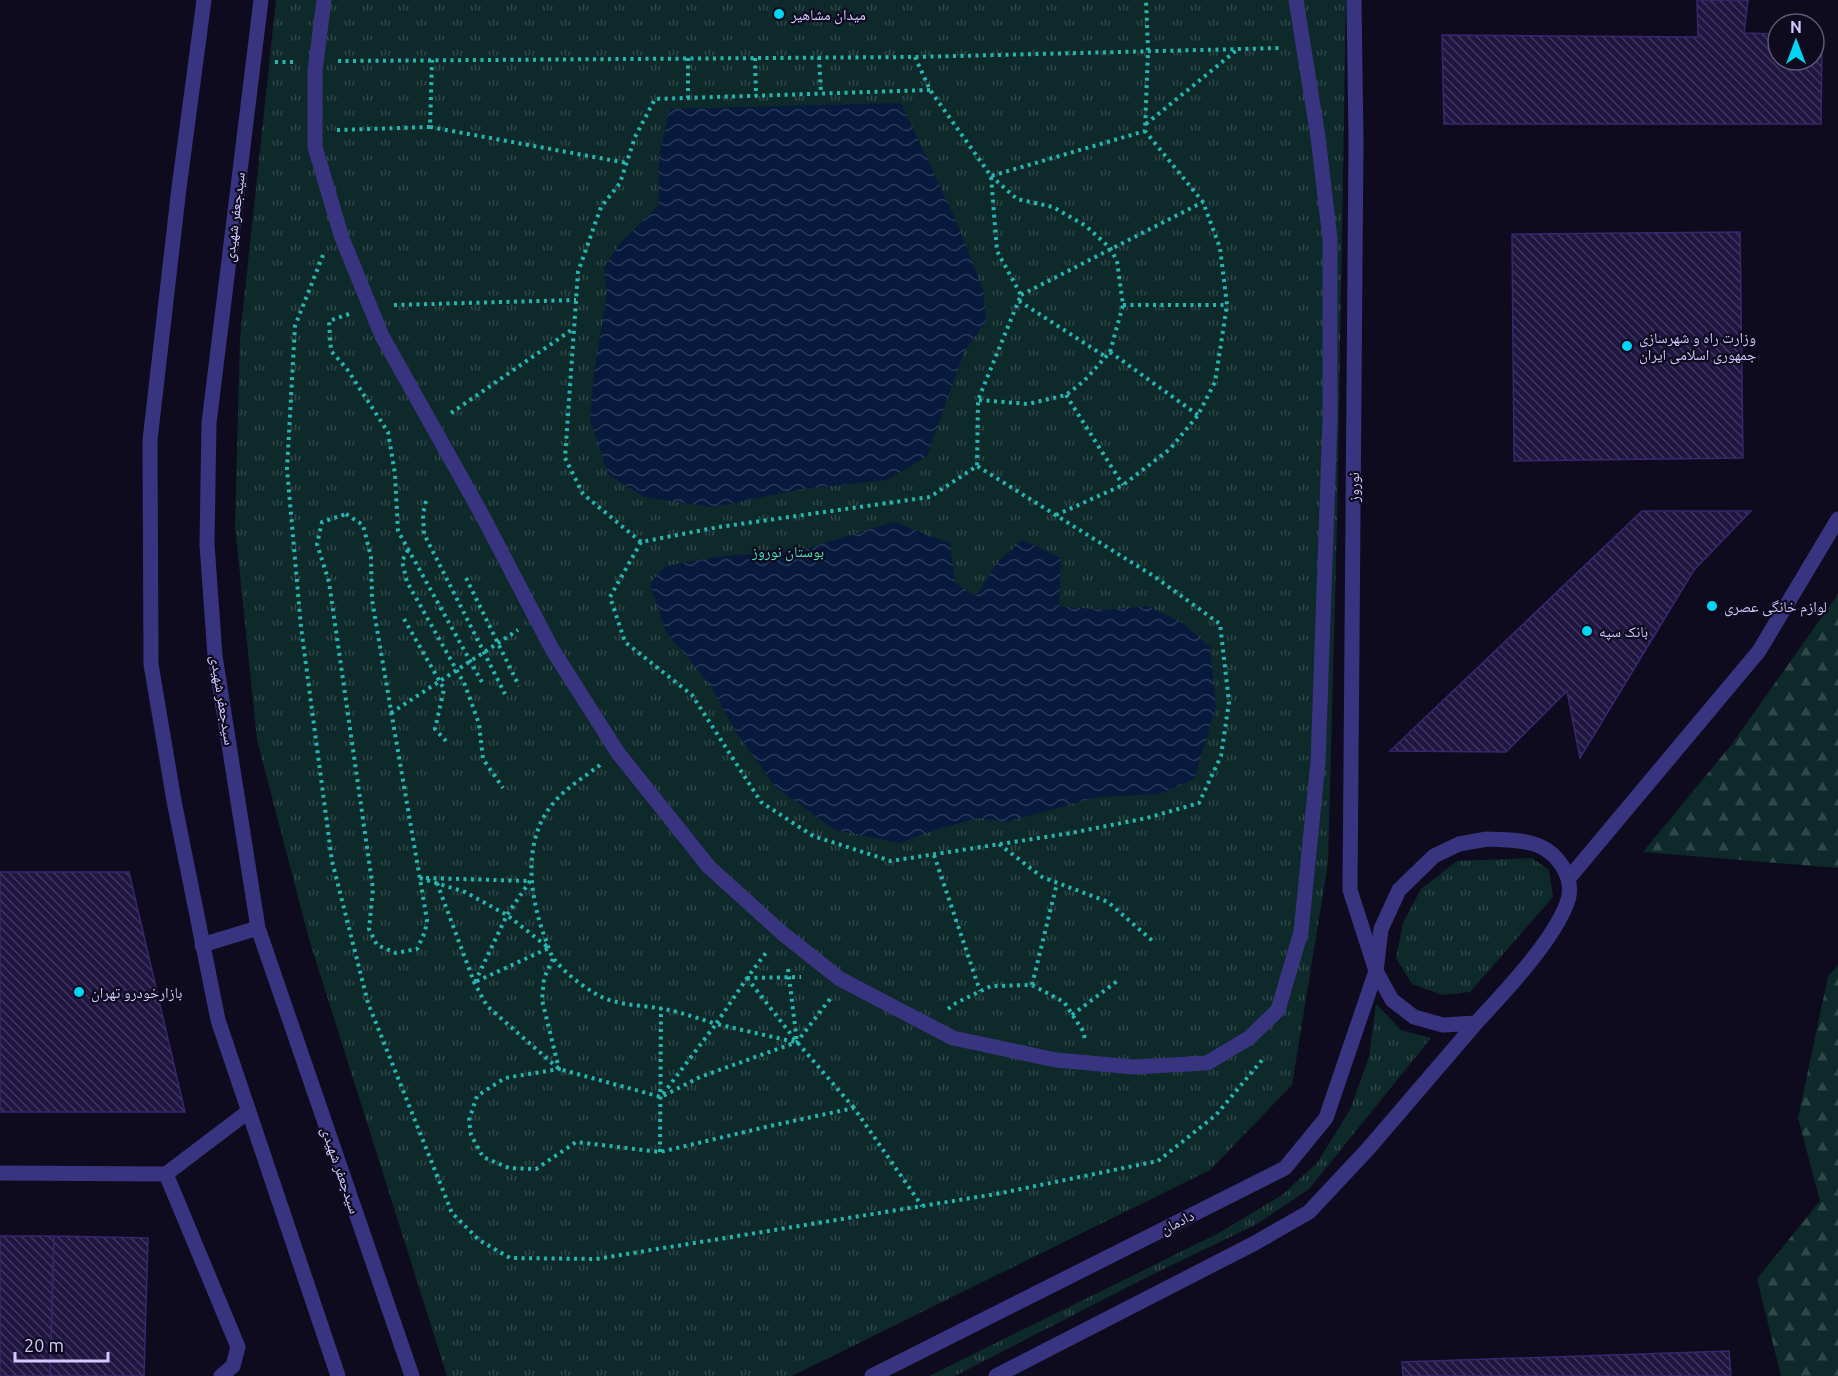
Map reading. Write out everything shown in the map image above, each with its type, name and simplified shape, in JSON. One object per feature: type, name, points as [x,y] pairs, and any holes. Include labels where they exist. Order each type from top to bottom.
[{"type":"street","points":[[204,0],[179,188],[150,440],[151,664],[174,801],[218,1020],[338,1376]]},
{"type":"street","name":"سیدجعفر شهیدی","points":[[261,0],[209,423],[207,544],[215,656],[258,928],[412,1376]]},
{"type":"street","points":[[324,0],[317,61],[315,147],[342,238],[382,336],[481,513],[552,649],[618,753],[709,867],[782,933],[840,979],[952,1038],[1056,1060],[1134,1067],[1207,1063],[1249,1038],[1278,1010],[1301,932],[1318,762],[1330,420],[1330,238],[1318,137],[1296,0]]},
{"type":"street","name":"نوروز","points":[[1354,0],[1356,153],[1350,890],[1376,970]]},
{"type":"street","points":[[1569,878],[1759,651],[1838,519]]},
{"type":"street","points":[[996,1376],[1255,1244],[1309,1212],[1368,1149],[1476,1023],[1550,935],[1568,901],[1569,878],[1558,857],[1536,844],[1515,840],[1486,839],[1459,844],[1434,856],[1399,890],[1382,929],[1376,970],[1392,1000],[1414,1017],[1443,1025],[1476,1023]]},
{"type":"street","points":[[202,945],[258,928]]},
{"type":"street","name":"دادمان","points":[[873,1376],[1285,1168],[1326,1118],[1376,970]]},
{"type":"street","points":[[0,1173],[166,1174],[249,1111]]},
{"type":"street","points":[[166,1174],[237,1347],[233,1366],[221,1376]]},
{"type":"path","points":[[1056,515],[1123,485],[1170,448],[1198,415],[1215,382],[1227,305],[1220,248],[1203,202],[1145,131],[1148,50],[1146,0]]},
{"type":"path","points":[[254,63],[915,57],[1304,48]]},
{"type":"path","points":[[1146,124],[1239,49]]},
{"type":"path","points":[[819,57],[821,93]]},
{"type":"path","points":[[915,57],[930,90],[991,176],[1017,199],[1053,207],[1086,226],[1110,248],[1117,261],[1123,305],[1110,352],[1084,381],[1066,395],[1028,404],[978,400]]},
{"type":"path","points":[[688,58],[688,98]]},
{"type":"path","points":[[755,58],[756,96]]},
{"type":"path","points":[[430,127],[432,60]]},
{"type":"path","points":[[641,542],[583,494],[565,458],[578,272],[601,207],[620,183],[635,137],[655,99],[930,90]]},
{"type":"path","points":[[315,130],[430,127],[627,163]]},
{"type":"path","points":[[991,176],[1145,131]]},
{"type":"path","points":[[991,176],[997,251],[1021,295]]},
{"type":"path","points":[[977,466],[978,400],[1021,295],[1203,202]]},
{"type":"path","points":[[337,219],[295,326],[287,469],[301,627],[332,861],[368,1003],[452,1213],[479,1240],[510,1258],[597,1259],[996,1194],[1158,1161],[1216,1115],[1268,1052]]},
{"type":"path","points":[[483,684],[398,531],[395,474],[388,432],[347,369],[331,351],[329,321],[370,306],[576,300]]},
{"type":"path","points":[[1019,301],[1106,357]]},
{"type":"path","points":[[1123,305],[1227,305]]},
{"type":"path","points":[[432,426],[574,328]]},
{"type":"path","points":[[1110,352],[1198,415]]},
{"type":"path","points":[[1066,395],[1123,485]]},
{"type":"path","points":[[977,466],[1155,578],[1220,624],[1229,702],[1221,756],[1199,803],[1147,818],[1071,833],[891,861],[813,836],[760,802],[692,695],[625,642],[610,597],[641,542],[719,526],[930,497],[977,466]]},
{"type":"path","points":[[426,501],[423,514],[424,534],[505,694]]},
{"type":"path","points":[[346,514],[363,525],[371,557],[372,600],[391,713],[427,920],[425,932],[417,949],[396,953],[377,945],[369,929],[373,890],[329,582],[317,544],[322,522],[346,514]]},
{"type":"path","points":[[408,550],[402,561],[407,582],[465,685],[479,724],[483,759],[503,788]]},
{"type":"path","points":[[466,578],[519,686]]},
{"type":"path","points":[[404,619],[444,689],[435,729],[446,741]]},
{"type":"path","points":[[391,713],[536,619]]},
{"type":"path","points":[[618,753],[570,786],[550,807],[539,829],[533,851],[530,881],[537,917],[553,958],[597,996],[623,1003],[661,1008],[716,1024],[797,1042]]},
{"type":"path","points":[[999,844],[1042,877],[1108,902],[1155,943]]},
{"type":"path","points":[[934,855],[980,991]]},
{"type":"path","points":[[420,878],[530,881]]},
{"type":"path","points":[[420,878],[465,891],[507,915],[549,948]]},
{"type":"path","points":[[474,982],[507,915],[530,881]]},
{"type":"path","points":[[437,883],[474,982],[487,1006],[559,1069]]},
{"type":"path","points":[[1032,985],[1057,883]]},
{"type":"path","points":[[782,933],[790,977],[797,1042]]},
{"type":"path","points":[[661,1097],[782,933]]},
{"type":"path","points":[[474,982],[549,948]]},
{"type":"path","points":[[553,958],[544,978],[542,1000],[559,1069]]},
{"type":"path","points":[[747,978],[797,1042],[854,1108],[922,1206]]},
{"type":"path","points":[[747,978],[840,979],[828,1002],[797,1042],[700,1077],[661,1097],[559,1069],[505,1078],[477,1096],[468,1120],[471,1135],[483,1157],[509,1168],[536,1169],[576,1142],[660,1152],[854,1108]]},
{"type":"path","points":[[1072,1015],[1119,979]]},
{"type":"path","points":[[927,1025],[956,1003],[991,986],[1032,985],[1064,1002],[1083,1031],[1092,1063]]},
{"type":"path","points":[[660,1152],[661,1008]]},
{"type":"green space","name":"بوستان نوروز","points":[[276,0],[1346,0],[1337,523],[1328,863],[1292,1085],[1210,1170],[792,1376],[447,1376],[309,939],[257,740],[235,526],[240,338]]},
{"type":"green space","points":[[1838,594],[1838,868],[1643,852],[1732,744]]},
{"type":"green space","points":[[1532,858],[1549,870],[1553,897],[1470,992],[1442,995],[1412,984],[1396,958],[1403,923],[1421,889],[1457,861]]},
{"type":"green space","points":[[1838,965],[1838,1376],[1781,1376],[1757,1279],[1820,1201],[1798,1118],[1828,977]]},
{"type":"green space","points":[[1376,1004],[1401,1030],[1431,1038],[1309,1189],[1257,1224],[1147,1277],[955,1376],[929,1376],[1217,1234],[1282,1195],[1317,1163],[1350,1110],[1369,1057]]},
{"type":"water","points":[[901,103],[954,216],[983,289],[986,321],[964,352],[927,456],[887,480],[802,489],[713,507],[644,497],[608,474],[590,419],[594,374],[607,293],[604,267],[621,242],[659,205],[659,157],[670,109]]},
{"type":"water","points":[[893,522],[950,543],[955,583],[976,596],[997,563],[1022,540],[1061,558],[1059,606],[1105,610],[1147,606],[1183,623],[1210,647],[1216,706],[1194,779],[1159,794],[1097,797],[1006,822],[978,818],[900,843],[835,830],[775,786],[735,731],[712,687],[666,632],[650,583],[666,566],[717,557],[803,550]]},
{"type":"building","points":[[1697,0],[1748,0],[1744,33],[1766,34],[1766,72],[1822,72],[1821,124],[1444,124],[1442,35],[1698,37]]},
{"type":"building","name":"وزارت راه و شهرسازی جمهوری اسلامی ایران","points":[[1740,232],[1743,458],[1514,461],[1512,234]]},
{"type":"building","name":"بانک سپه","points":[[1642,511],[1751,511],[1694,570],[1580,758],[1567,691],[1506,752],[1390,751]]},
{"type":"building","name":"بازارخودرو تهران","points":[[0,872],[129,872],[185,1112],[0,1112]]},
{"type":"building","points":[[0,1236],[54,1236],[50,1376],[0,1376]]},
{"type":"building","points":[[54,1236],[148,1238],[144,1376],[50,1376]]},
{"type":"building","points":[[1729,1351],[1731,1376],[1403,1376],[1402,1362]]},
{"type":"place","name":"میدان مشاهیر","points":[[779,14]]},
{"type":"place","name":"وزارت راه و شهرسازی جمهوری اسلامی ایران","points":[[1627,346]]},
{"type":"place","name":"لوازم خانگی عصری","points":[[1712,606]]},
{"type":"place","name":"بانک سپه","points":[[1587,631]]},
{"type":"place","name":"بازارخودرو تهران","points":[[79,992]]}]
